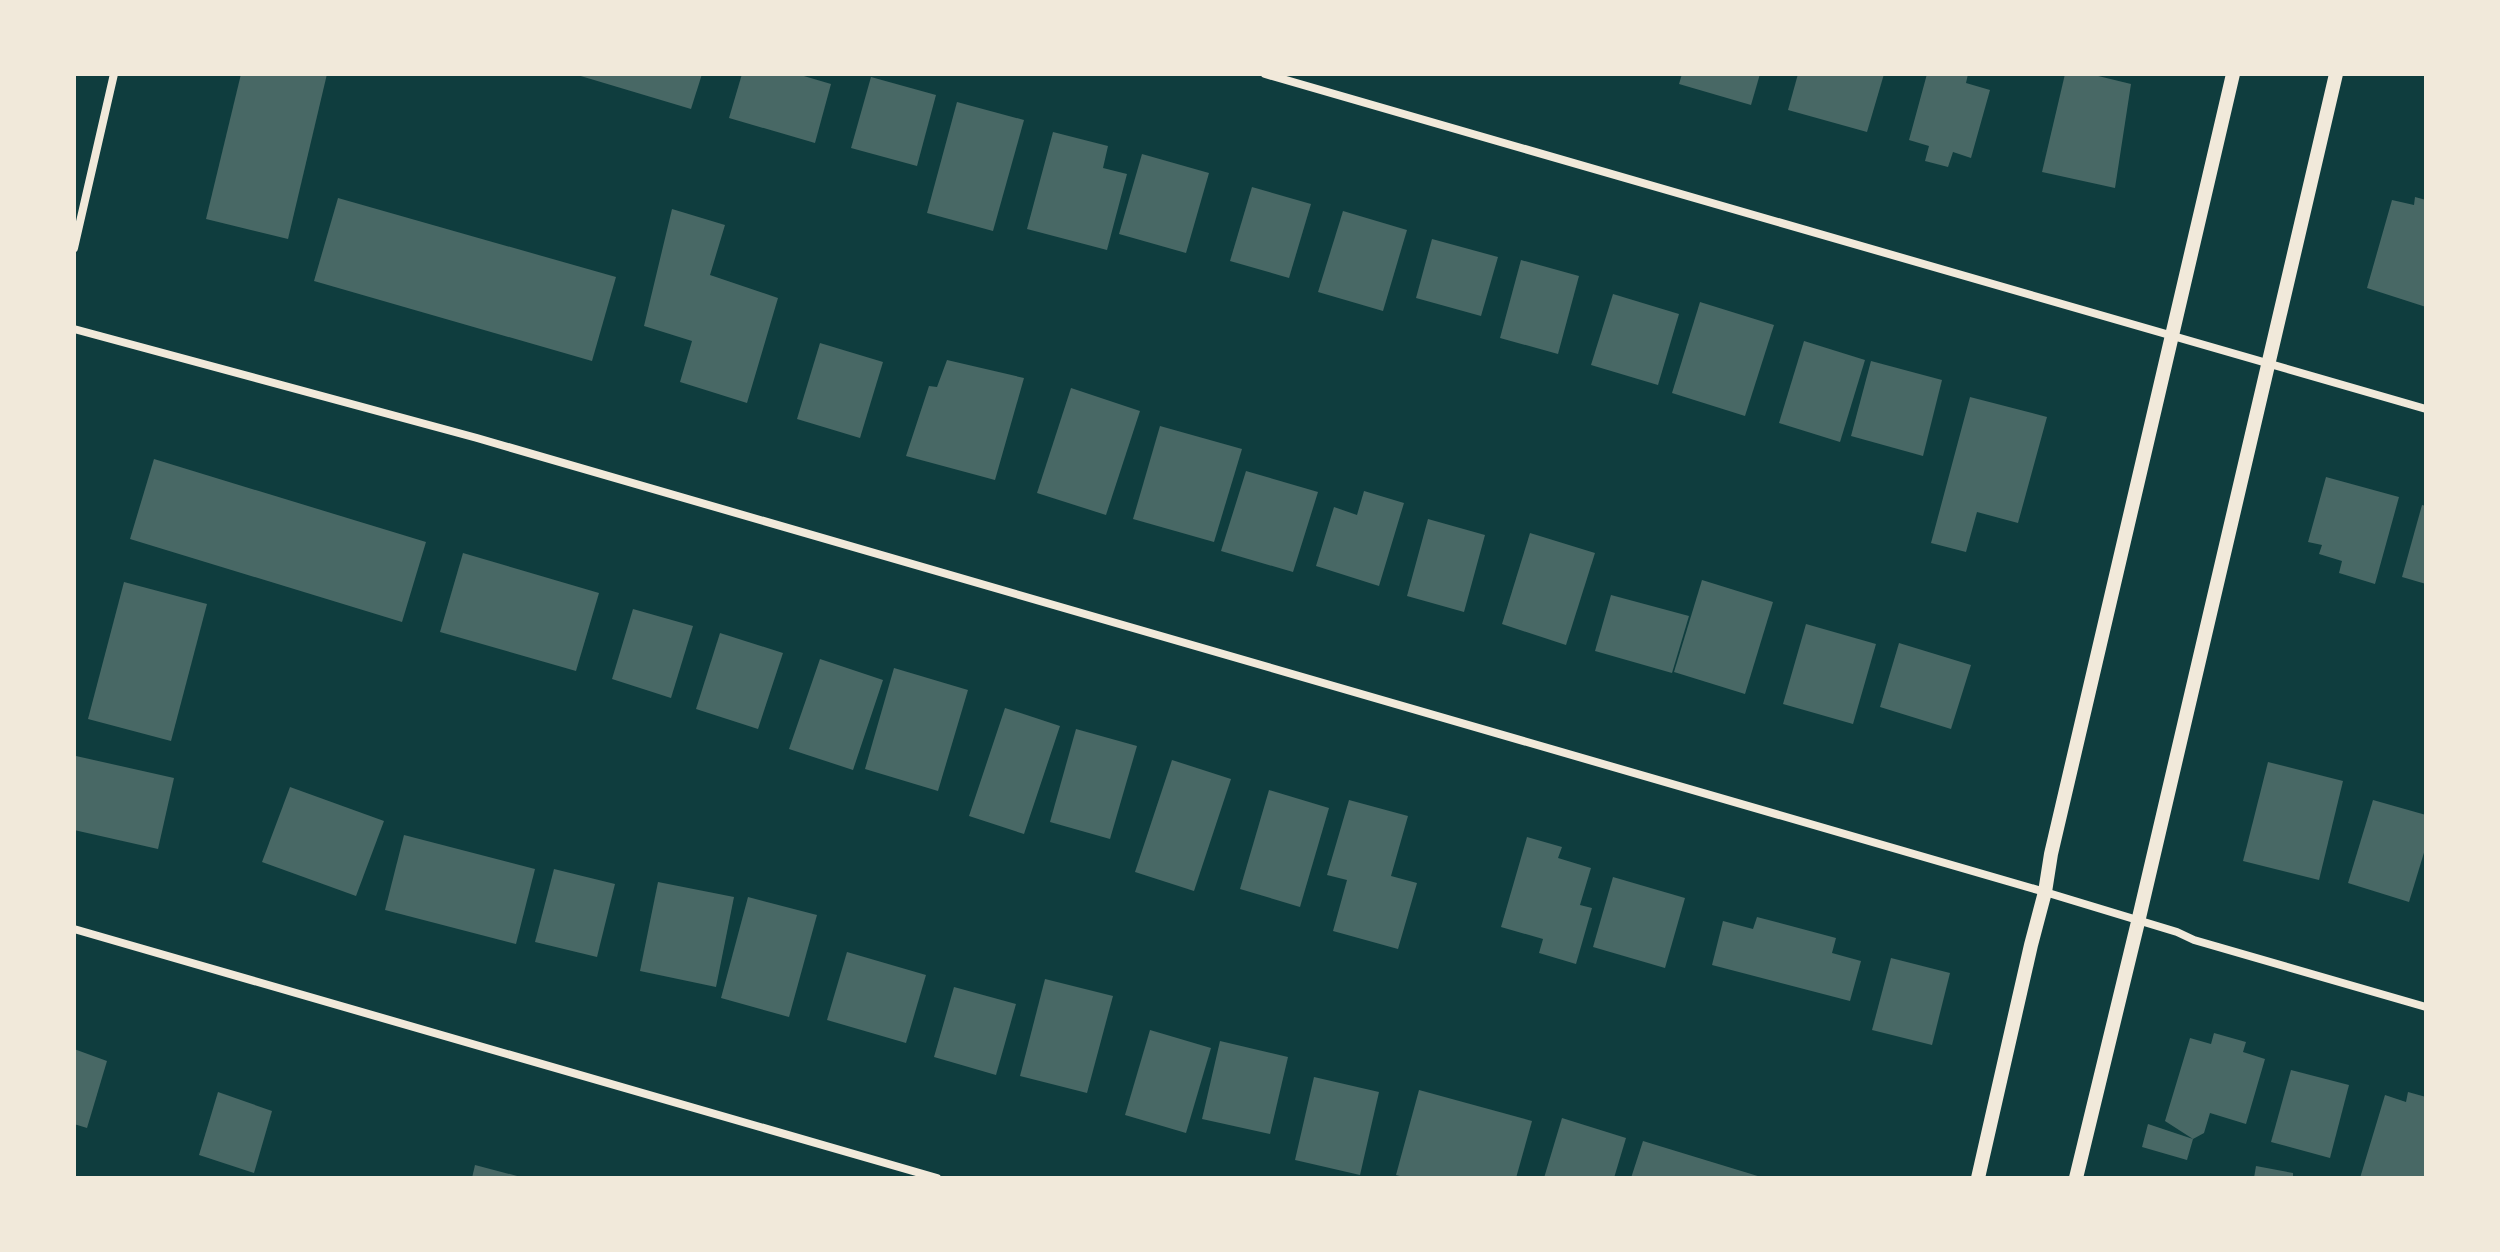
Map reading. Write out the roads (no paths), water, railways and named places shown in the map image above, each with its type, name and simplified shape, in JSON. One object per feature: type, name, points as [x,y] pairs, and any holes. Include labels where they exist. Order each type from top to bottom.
[{"type":"street","points":[[74,248],[114,74]]},
{"type":"street","points":[[1265,74],[2426,409]]},
{"type":"street","points":[[1978,1178],[2233,74]]},
{"type":"street","points":[[2076,1178],[2336,74]]},
{"type":"street","points":[[74,329],[477,438],[2045,892],[2426,1007]]},
{"type":"street","points":[[74,929],[937,1178]]}]
